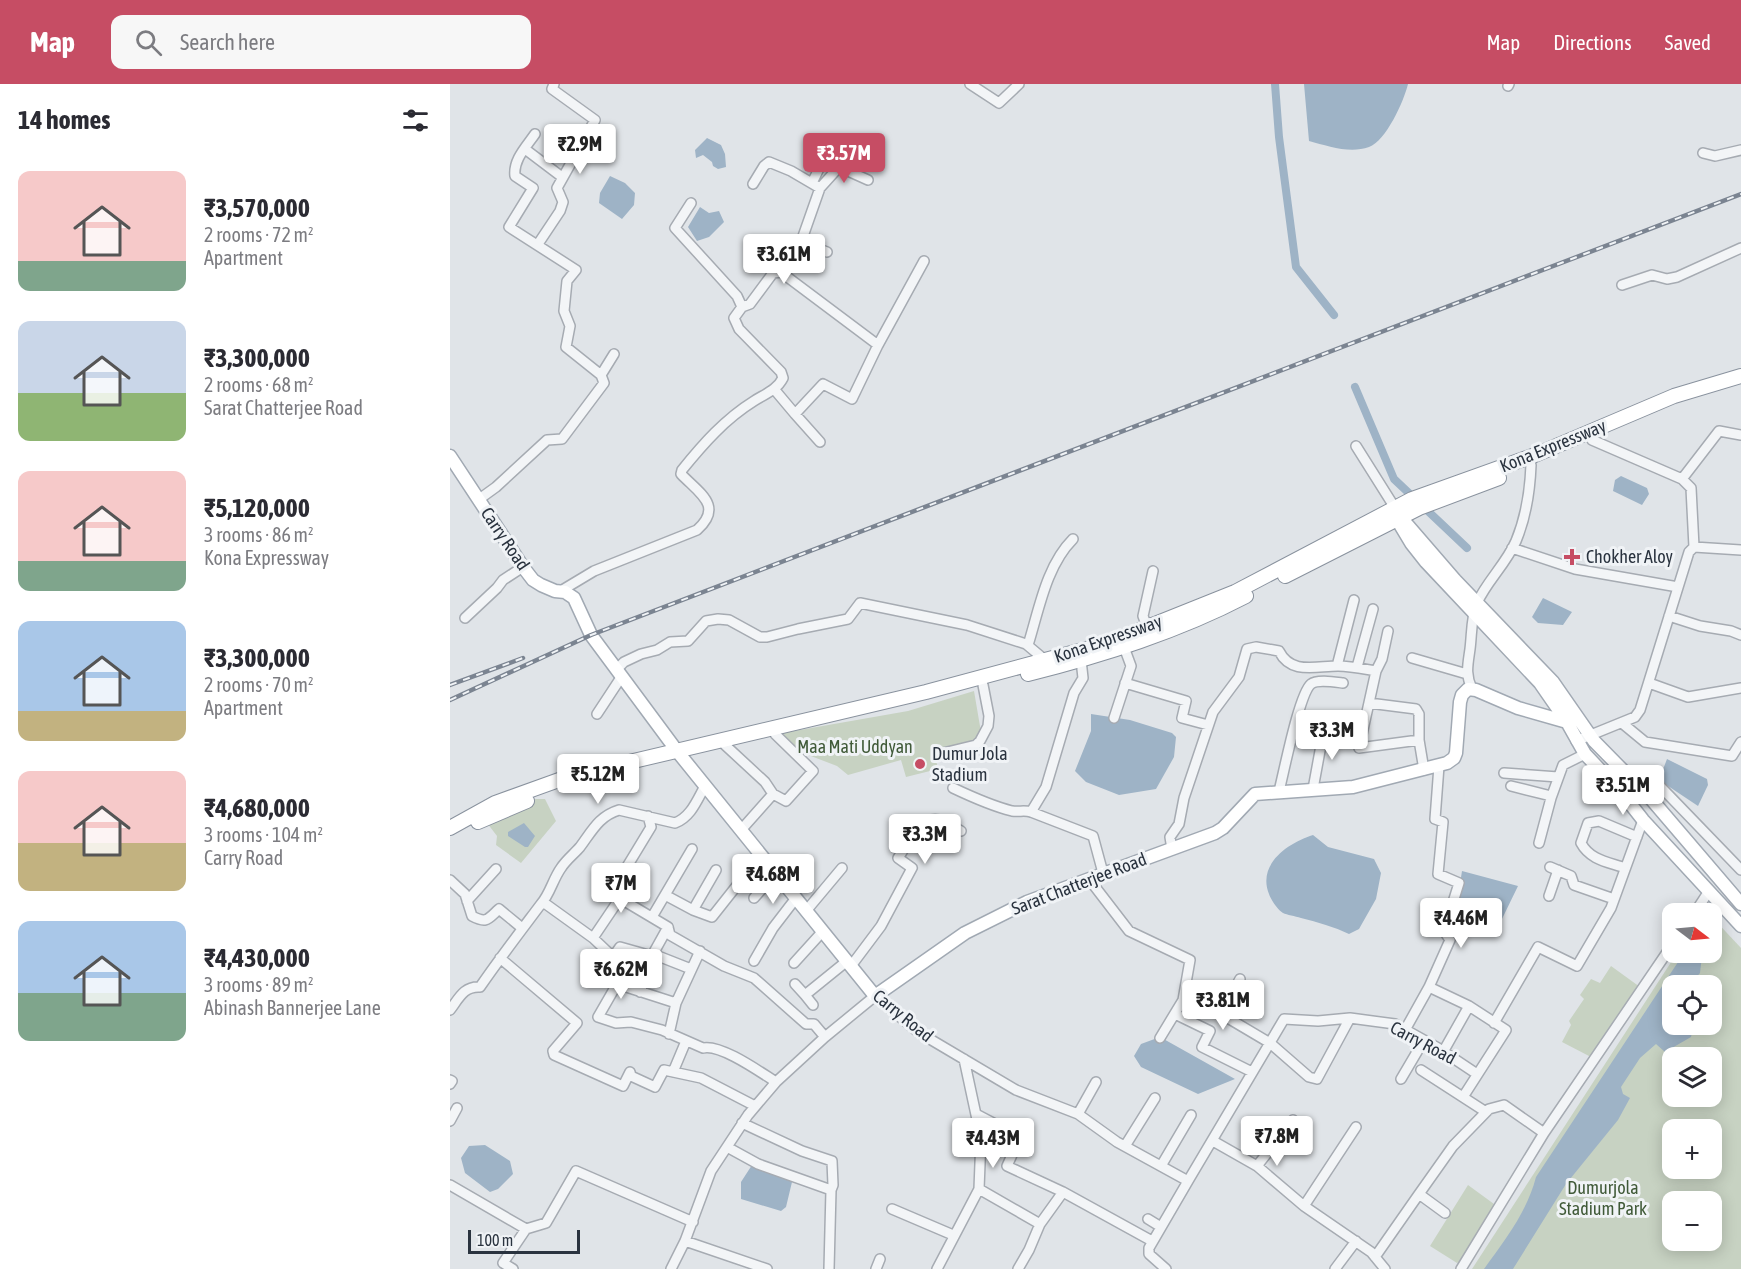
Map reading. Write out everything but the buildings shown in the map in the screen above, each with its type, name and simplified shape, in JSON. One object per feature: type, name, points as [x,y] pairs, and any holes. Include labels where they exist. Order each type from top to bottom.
[{"type":"highway","name":"Kona Expressway","points":[[450,836],[501,811],[561,788],[679,754],[1105,644],[1235,592],[1395,512],[1674,396],[1741,376]]},
{"type":"highway","name":"Kona Expressway","points":[[1436,496],[1531,465],[1693,397],[1741,384]]},
{"type":"highway","name":"Kona Expressway","points":[[450,828],[495,803],[570,776],[841,721],[983,686],[1124,647],[1211,614],[1395,512]]},
{"type":"main road","name":"Carry Road","points":[[450,456],[533,580],[559,592],[565,592],[574,598],[591,635],[679,754],[874,996]]},
{"type":"main road","points":[[1395,512],[1540,683],[1567,722],[1585,754],[1622,792],[1643,819],[1741,926]]},
{"type":"main road","points":[[1476,609],[1552,682],[1590,735],[1652,800],[1741,904]]},
{"type":"main road","points":[[1439,766],[1454,758],[1460,702],[1465,692],[1472,689],[1518,708],[1567,722]]},
{"type":"main road","name":"Sarat Chatterjee Road","points":[[874,996],[965,933],[1027,902],[1223,828],[1255,794],[1353,787],[1439,766]]},
{"type":"street","points":[[538,244],[560,211],[563,202],[557,188],[562,177],[596,120],[552,89],[554,84]]},
{"type":"street","points":[[970,84],[999,103],[1018,84]]},
{"type":"street","points":[[478,500],[496,487],[547,440],[562,439],[604,383],[601,375],[566,346],[570,326],[564,311],[567,281],[576,270],[509,227],[533,188],[515,176],[514,164],[535,134]]},
{"type":"street","points":[[783,272],[801,242],[816,185],[829,148]]},
{"type":"street","points":[[525,149],[562,177]]},
{"type":"street","points":[[1703,153],[1716,156],[1741,150]]},
{"type":"street","points":[[753,184],[769,162],[816,185]]},
{"type":"street","points":[[816,185],[839,167],[868,180]]},
{"type":"street","points":[[691,203],[675,228],[737,296],[742,307]]},
{"type":"street","points":[[801,242],[827,252]]},
{"type":"street","points":[[1622,285],[1652,275],[1667,279],[1677,277],[1741,248]]},
{"type":"street","points":[[795,414],[823,384],[854,398],[878,345],[924,261]]},
{"type":"street","points":[[559,592],[594,571],[697,530],[704,524],[711,510],[709,503],[681,474],[682,470],[723,424],[740,410],[779,386],[783,378],[781,372],[739,329],[734,318],[742,307],[750,304],[773,273],[783,272]]},
{"type":"street","points":[[783,272],[878,345]]},
{"type":"street","points":[[601,375],[614,354]]},
{"type":"street","points":[[774,389],[820,442]]},
{"type":"street","points":[[1682,479],[1719,431],[1741,435]]},
{"type":"street","points":[[1576,741],[1635,717],[1640,710],[1689,552],[1694,547],[1691,488],[1682,479],[1592,440]]},
{"type":"street","points":[[1356,446],[1395,512]]},
{"type":"street","points":[[1472,689],[1467,674],[1476,609],[1512,548],[1524,516],[1531,465]]},
{"type":"street","points":[[1028,645],[1049,579],[1061,551],[1073,539]]},
{"type":"street","points":[[1694,547],[1741,550]]},
{"type":"street","points":[[1512,548],[1592,573],[1678,587]]},
{"type":"street","points":[[465,618],[503,580],[523,567]]},
{"type":"street","points":[[1147,627],[1143,615],[1153,571]]},
{"type":"street","points":[[1337,666],[1354,600]]},
{"type":"street","points":[[597,714],[624,662],[657,650],[670,642],[688,641],[706,621],[718,619],[729,620],[760,637],[767,637],[848,619],[860,603],[968,625],[1028,645],[1045,660]]},
{"type":"street","points":[[1357,668],[1373,609]]},
{"type":"street","points":[[1669,616],[1741,635]]},
{"type":"street","points":[[1388,631],[1382,659],[1376,671],[1359,748],[1419,740]]},
{"type":"street","points":[[1114,717],[1131,666],[1124,647]]},
{"type":"street","points":[[1172,849],[1170,837],[1179,824],[1184,798],[1208,725],[1213,712],[1239,677],[1247,649],[1256,647],[1279,651],[1283,659],[1299,667],[1337,666],[1376,671]]},
{"type":"street","points":[[1412,658],[1467,674]]},
{"type":"street","points":[[1031,812],[1046,788],[1074,693],[1083,678],[1081,660]]},
{"type":"street","points":[[1279,791],[1301,702],[1309,685],[1314,682],[1343,682]]},
{"type":"street","points":[[1125,683],[1186,701],[1182,718],[1208,725]]},
{"type":"street","points":[[1649,683],[1688,697],[1741,688]]},
{"type":"street","points":[[943,753],[976,745],[980,741],[988,726],[989,716],[983,686]]},
{"type":"street","points":[[1369,703],[1419,711],[1419,740],[1424,770]]},
{"type":"street","points":[[1622,723],[1646,742],[1732,756],[1741,742]]},
{"type":"street","points":[[1313,789],[1324,729]]},
{"type":"street","points":[[725,746],[765,782],[773,794],[786,801],[813,771],[775,734]]},
{"type":"street","points":[[1539,843],[1551,796],[1564,763],[1585,754]]},
{"type":"street","points":[[1405,1030],[1429,987],[1450,940],[1444,931],[1459,882],[1438,874],[1443,822],[1435,819],[1439,766]]},
{"type":"street","points":[[1504,773],[1558,777]]},
{"type":"street","points":[[1658,784],[1741,870]]},
{"type":"street","points":[[450,1010],[465,990],[473,986],[480,987],[543,902],[562,866],[600,820],[619,810],[675,823],[683,820],[705,786]]},
{"type":"street","points":[[1511,786],[1551,796]]},
{"type":"street","points":[[953,789],[1016,812],[1024,810],[1031,812],[1093,836],[1103,873]]},
{"type":"street","points":[[741,830],[773,794]]},
{"type":"street","points":[[648,816],[651,827],[611,893],[668,927],[670,935],[737,973],[754,978],[806,1024],[814,1024],[825,1037]]},
{"type":"street","points":[[805,996],[849,964],[881,926],[912,868],[898,858],[921,824],[927,820],[940,819],[961,831]]},
{"type":"street","points":[[1494,1023],[1538,947],[1577,966],[1611,908],[1643,819]]},
{"type":"street","points":[[1625,868],[1595,858],[1585,851],[1581,843],[1588,823],[1599,821],[1636,837]]},
{"type":"street","points":[[652,917],[692,849]]},
{"type":"street","points":[[665,895],[712,917],[761,855]]},
{"type":"street","points":[[806,911],[842,868]]},
{"type":"street","points":[[467,901],[496,869]]},
{"type":"street","points":[[1549,896],[1554,869],[1571,876],[1574,885],[1614,899]]},
{"type":"street","points":[[693,910],[716,870]]},
{"type":"street","points":[[754,897],[776,873]]},
{"type":"street","points":[[1089,879],[1129,931],[1190,960],[1183,1000],[1160,1038]]},
{"type":"street","points":[[450,880],[465,894],[472,916],[481,920],[489,919],[499,909],[522,928]]},
{"type":"street","points":[[1701,903],[1709,891]]},
{"type":"street","points":[[593,939],[620,898]]},
{"type":"street","points":[[754,961],[773,928],[795,898]]},
{"type":"street","points":[[543,902],[613,957]]},
{"type":"street","points":[[640,992],[653,955],[668,927]]},
{"type":"street","points":[[794,963],[823,932]]},
{"type":"street","points":[[676,1003],[617,984],[603,975],[620,947],[653,955],[691,969]]},
{"type":"street","points":[[669,1034],[676,1003],[700,951]]},
{"type":"street","points":[[500,958],[577,1023],[553,1051],[554,1055],[623,1086],[630,1072],[631,1076],[655,1087],[664,1070],[701,1078],[755,1106]]},
{"type":"street","points":[[1461,1269],[1544,1133],[1662,960]]},
{"type":"street","points":[[1240,979],[1221,1014],[1270,1043],[1309,1077],[1317,1079],[1350,1018]]},
{"type":"street","points":[[617,984],[597,1017],[616,1023],[631,1022],[704,1048],[710,1047],[739,1059],[776,1082]]},
{"type":"street","points":[[795,984],[813,1005]]},
{"type":"street","points":[[1429,987],[1469,1006],[1506,1030],[1463,1097]]},
{"type":"street","name":"Sarat Chatterjee Road","points":[[671,1269],[693,1222],[711,1171],[742,1123],[776,1082],[874,996]]},
{"type":"street","name":"Carry Road","points":[[874,996],[918,1032],[1016,1090],[1078,1114],[1125,1146],[1188,1181],[1284,1019],[1318,1021],[1350,1018],[1395,1024],[1477,1074]]},
{"type":"street","points":[[1443,1052],[1469,1006]]},
{"type":"street","points":[[1175,1014],[1209,1031],[1202,1047],[1252,1072]]},
{"type":"street","points":[[1401,1079],[1424,1040]]},
{"type":"street","points":[[674,1072],[686,1041]]},
{"type":"street","points":[[937,1269],[979,1189],[981,1138],[964,1059]]},
{"type":"street","points":[[1421,1070],[1486,1112]]},
{"type":"street","points":[[450,1080],[452,1081],[450,1084]]},
{"type":"street","points":[[1078,1114],[1096,1082]]},
{"type":"street","points":[[1125,1146],[1155,1098]]},
{"type":"street","points":[[1375,1257],[1453,1146],[1489,1109],[1504,1105],[1544,1133]]},
{"type":"street","points":[[450,1122],[458,1108]]},
{"type":"street","points":[[976,1114],[1020,1137],[1007,1166],[1063,1192],[1152,1241]]},
{"type":"street","points":[[1161,1166],[1191,1115]]},
{"type":"street","points":[[1257,1166],[1293,1120]]},
{"type":"street","points":[[742,1123],[802,1151],[832,1161],[829,1269]]},
{"type":"street","points":[[1304,1206],[1356,1127]]},
{"type":"street","points":[[1213,1141],[1257,1166],[1304,1206],[1356,1241],[1385,1269]]},
{"type":"street","points":[[727,1147],[758,1164],[831,1190]]},
{"type":"street","points":[[513,1269],[502,1266],[526,1229],[546,1223],[576,1171],[693,1222]]},
{"type":"street","points":[[1166,1269],[1149,1254],[1152,1241],[1188,1181]]},
{"type":"street","points":[[450,1185],[526,1229]]},
{"type":"street","points":[[979,1189],[1040,1224]]},
{"type":"street","points":[[1018,1269],[1040,1224],[1063,1192]]},
{"type":"street","points":[[1419,1194],[1445,1213]]},
{"type":"street","points":[[892,1209],[953,1235]]},
{"type":"street","points":[[1148,1219],[1161,1227]]},
{"type":"street","points":[[685,1241],[767,1269]]},
{"type":"street","points":[[1335,1269],[1356,1241]]},
{"type":"street","points":[[876,1269],[880,1259]]},
{"type":"green space","name":"Maa Mati Uddyan","points":[[974,691],[982,738],[934,751],[938,769],[906,777],[901,760],[848,775],[837,766],[790,748],[777,734],[908,711]]},
{"type":"green space","points":[[535,799],[545,799],[556,821],[521,863],[496,845],[497,836],[484,819]]},
{"type":"green space","name":"Dumurjola Stadium Park","points":[[1722,928],[1741,948],[1741,1269],[1472,1269],[1662,976],[1662,1035],[1722,1035],[1722,975],[1663,975],[1671,963],[1722,963]]},
{"type":"green space","points":[[1611,966],[1640,987],[1595,1054],[1589,1056],[1562,1042],[1571,1025],[1569,1021],[1584,999],[1580,995],[1591,979],[1600,983]]},
{"type":"green space","points":[[1468,1185],[1494,1204],[1494,1207],[1457,1263],[1430,1246]]},
{"type":"water","points":[[1304,84],[1408,84],[1403,100],[1382,137],[1369,147],[1354,150],[1309,141]]},
{"type":"water","points":[[707,138],[721,145],[725,154],[726,167],[718,169],[703,155],[696,158],[695,150]]},
{"type":"water","points":[[610,176],[625,183],[635,193],[634,205],[622,219],[599,203],[600,193]]},
{"type":"water","points":[[700,207],[709,213],[719,211],[724,222],[709,237],[697,241],[688,227]]},
{"type":"water","points":[[1621,476],[1647,488],[1649,494],[1642,505],[1613,491],[1615,480]]},
{"type":"water","points":[[1543,598],[1572,612],[1563,625],[1538,623],[1532,617]]},
{"type":"water","points":[[1091,714],[1130,720],[1172,733],[1176,737],[1174,757],[1156,789],[1119,795],[1086,782],[1075,771],[1091,731]]},
{"type":"water","points":[[1667,759],[1707,779],[1708,785],[1698,806],[1659,780]]},
{"type":"water","points":[[524,823],[535,836],[528,847],[508,836],[508,832]]},
{"type":"water","points":[[1313,835],[1328,847],[1374,859],[1381,873],[1376,899],[1359,929],[1349,934],[1283,913],[1269,894],[1266,883],[1271,864],[1285,849]]},
{"type":"water","points":[[1462,871],[1518,886],[1501,921],[1457,903]]},
{"type":"water","points":[[1677,963],[1701,963],[1698,975],[1669,975]]},
{"type":"water","points":[[1662,986],[1662,1035],[1692,1035],[1691,1037],[1674,1047],[1662,1047],[1662,1049],[1656,1044],[1640,1058],[1621,1087],[1623,1094],[1630,1098],[1618,1120],[1566,1184],[1513,1269],[1484,1269],[1521,1214],[1536,1177]]},
{"type":"water","points":[[1160,1037],[1235,1079],[1198,1094],[1141,1067],[1134,1056],[1141,1044]]},
{"type":"water","points":[[485,1145],[510,1161],[513,1174],[498,1189],[490,1192],[465,1173],[461,1158],[469,1146]]},
{"type":"water","points":[[752,1165],[792,1182],[786,1207],[781,1211],[741,1199],[741,1182]]},
{"type":"waterway","points":[[1275,84],[1279,137],[1296,267],[1334,315]]},
{"type":"waterway","points":[[1355,387],[1394,479],[1467,548]]},
{"type":"railway","points":[[450,700],[591,635],[1741,194]]},
{"type":"railway","points":[[450,685],[523,658]]},
{"type":"place","name":"Chokher Aloy","points":[[1572,557]]},
{"type":"place","name":"Dumur Jola Stadium","points":[[920,764]]}]
